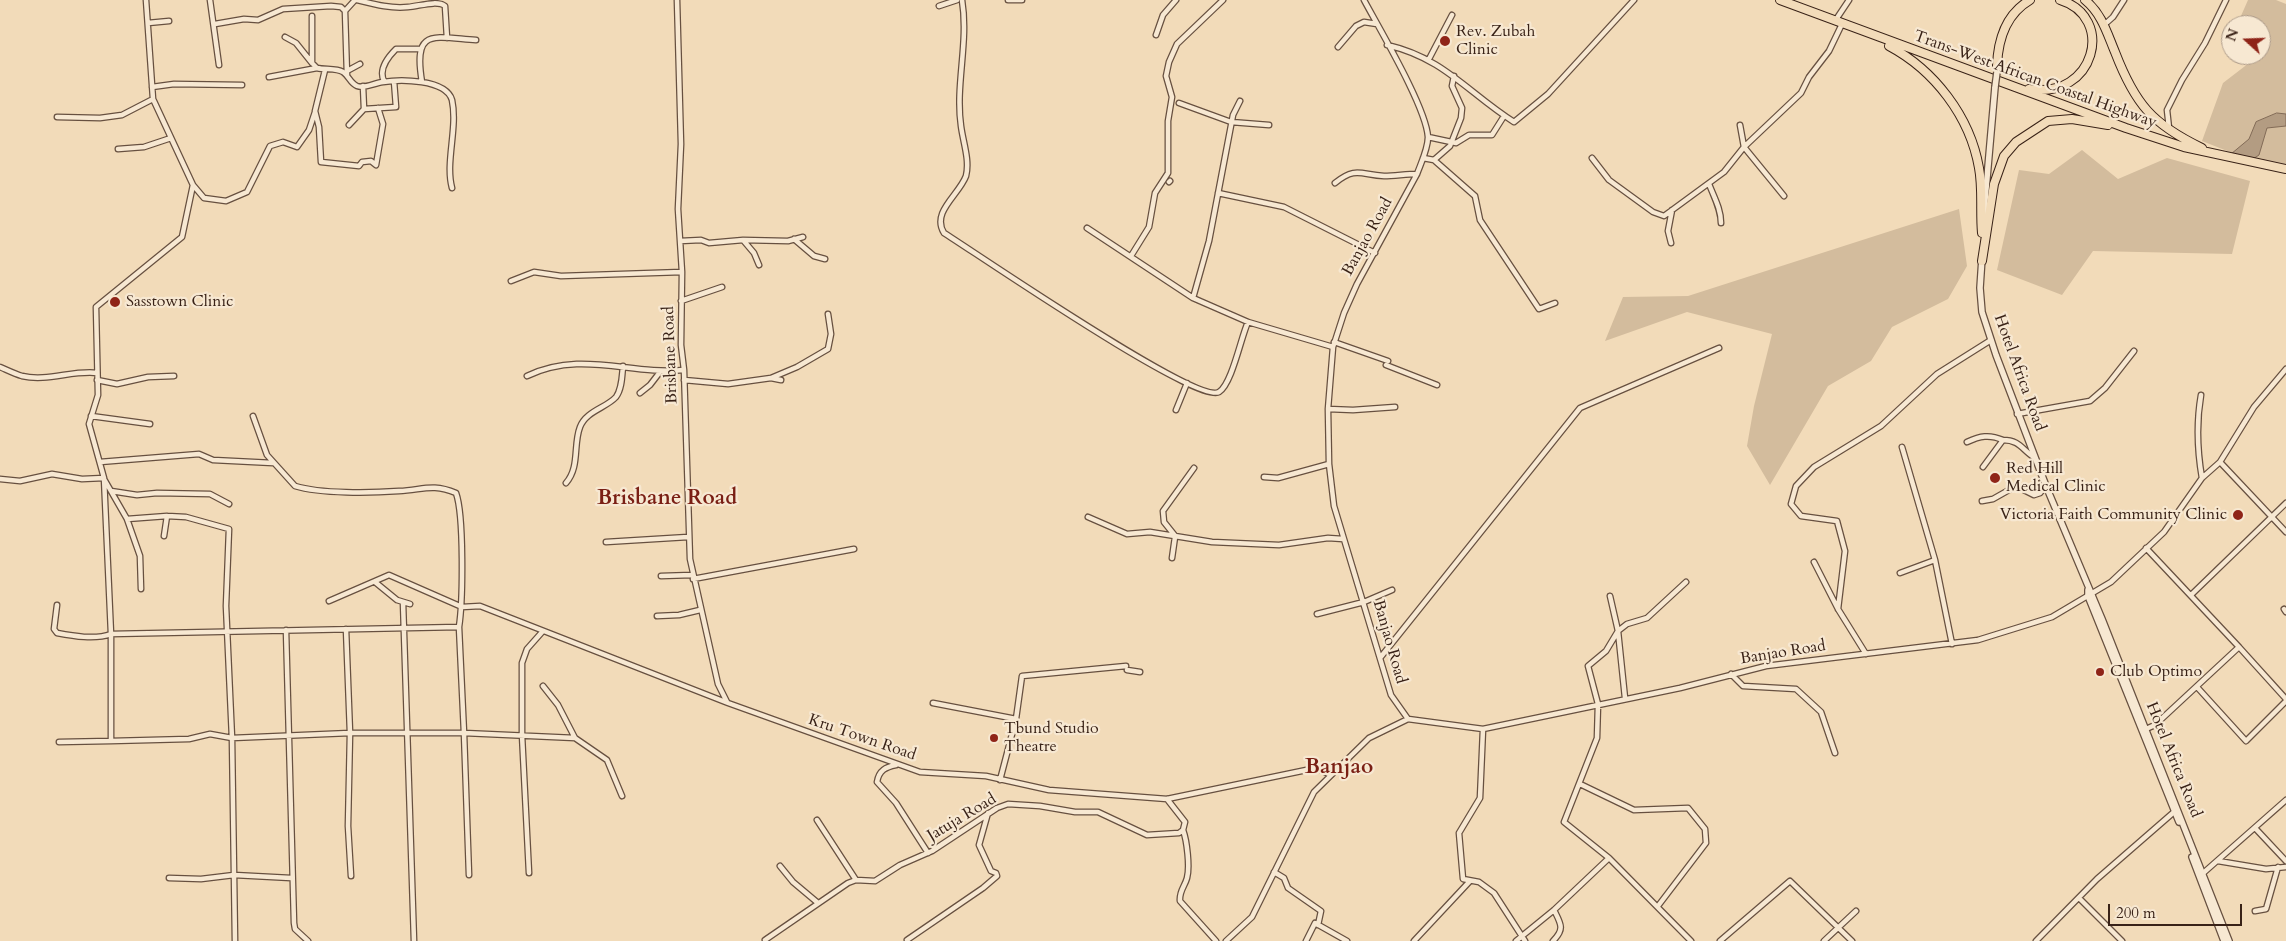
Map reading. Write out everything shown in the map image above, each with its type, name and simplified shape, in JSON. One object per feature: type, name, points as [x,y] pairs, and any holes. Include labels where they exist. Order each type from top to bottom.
[{"type":"highway","name":"Trans-West African Coastal Highway","points":[[1780,0],[2126,128],[2215,154],[2286,169]]},
{"type":"highway","points":[[1997,69],[1996,51],[2002,25],[2020,0]]},
{"type":"highway","points":[[1997,69],[1998,51],[2006,25],[2021,5],[2030,0]]},
{"type":"highway","points":[[2008,85],[2048,90],[2068,84],[2078,78],[2085,68],[2091,58],[2092,43],[2085,17],[2075,8],[2060,0]]},
{"type":"highway","points":[[2085,0],[2092,6],[2104,25],[2122,71],[2136,98],[2154,119],[2170,131],[2215,154]]},
{"type":"highway","points":[[1842,24],[1911,58],[1930,74],[1957,109],[1977,159],[1981,181],[1982,232]]},
{"type":"highway","points":[[1982,261],[1994,184],[2004,156],[2016,142],[2048,121],[2072,119],[2126,128]]},
{"type":"street","points":[[146,0],[153,99],[193,185],[204,198],[226,201],[246,192],[270,146],[283,142],[297,147],[309,130],[325,70]]},
{"type":"street","points":[[210,0],[215,24],[219,65]]},
{"type":"street","points":[[345,11],[356,0],[381,6],[407,7],[432,1],[440,2],[445,6],[447,38]]},
{"type":"street","name":"Brisbane Road","points":[[678,0],[681,144],[678,209],[682,272],[681,345],[684,370],[688,537],[692,577],[718,684],[728,703]]},
{"type":"street","points":[[939,6],[958,0]]},
{"type":"street","points":[[962,0],[966,21],[960,103],[961,125],[967,162],[966,175],[945,206],[940,227],[944,233],[1013,280],[1168,376],[1214,394],[1223,388],[1234,364],[1248,322]]},
{"type":"street","points":[[1008,0],[1022,0]]},
{"type":"street","points":[[1156,35],[1163,15],[1176,0]]},
{"type":"street","points":[[1131,256],[1149,227],[1155,193],[1168,173],[1168,121],[1172,97],[1166,76],[1169,62],[1177,44],[1223,0]]},
{"type":"street","points":[[1364,0],[1419,107],[1428,137],[1456,143],[1469,135],[1492,135],[1504,116]]},
{"type":"street","points":[[1387,45],[1429,59],[1470,87],[1492,108],[1514,122],[1542,100],[1634,0]]},
{"type":"street","points":[[1592,158],[1609,180],[1653,212],[1664,216],[1724,172],[1744,147],[1801,93],[1809,77],[1829,51],[1842,24],[1849,0]]},
{"type":"street","points":[[2104,25],[2113,18],[2124,0]]},
{"type":"street","points":[[2170,131],[2167,122],[2167,110],[2205,43],[2226,0]]},
{"type":"street","points":[[215,24],[244,19],[258,20],[282,9],[341,7],[345,11],[347,73],[351,82],[363,86],[384,81],[422,82],[437,85],[448,93],[452,100],[452,188]]},
{"type":"street","points":[[1429,59],[1452,15]]},
{"type":"street","points":[[312,16],[312,63]]},
{"type":"street","points":[[148,23],[169,21]]},
{"type":"street","points":[[1338,47],[1356,26],[1364,22],[1376,24]]},
{"type":"street","points":[[285,37],[296,43],[317,68]]},
{"type":"street","points":[[422,82],[419,49],[422,43],[428,39],[476,40]]},
{"type":"street","points":[[384,81],[382,76],[386,60],[396,48],[419,49]]},
{"type":"street","points":[[347,73],[360,64]]},
{"type":"street","points":[[269,77],[317,68],[347,73]]},
{"type":"street","name":"Hotel Africa Road","points":[[1997,69],[1982,232],[1980,288],[1982,312],[2017,414],[2174,812],[2230,941]]},
{"type":"street","points":[[1434,160],[1450,146],[1461,118],[1462,108],[1452,86],[1454,76]]},
{"type":"street","points":[[349,125],[364,109],[396,107],[394,81]]},
{"type":"street","points":[[152,87],[174,84],[242,85]]},
{"type":"street","points":[[363,86],[364,109]]},
{"type":"street","points":[[57,117],[100,118],[122,115],[153,99]]},
{"type":"street","points":[[1192,298],[1209,242],[1231,122],[1240,102]]},
{"type":"street","points":[[1179,103],[1231,122],[1268,125]]},
{"type":"street","points":[[315,111],[319,127],[322,162],[359,166],[362,162],[371,161],[376,165],[383,124],[378,108]]},
{"type":"street","points":[[1740,125],[1744,147],[1784,196]]},
{"type":"street","name":"Banjao Road","points":[[1428,137],[1417,174],[1347,306],[1333,344],[1328,409],[1328,464],[1334,506],[1391,695],[1408,719],[1483,729],[1680,688],[1766,666],[1952,644],[1986,638],[2052,617],[2089,593],[2111,582],[2164,532],[2202,478],[2220,462],[2254,407],[2286,369]]},
{"type":"street","points":[[118,149],[144,147],[171,138]]},
{"type":"street","points":[[1423,158],[1434,160],[1475,196],[1480,220],[1539,309],[1555,303]]},
{"type":"street","points":[[1335,183],[1344,175],[1355,171],[1383,176],[1417,174]]},
{"type":"street","points":[[1709,184],[1715,203],[1721,212],[1721,223]]},
{"type":"street","points":[[111,741],[111,634],[104,478],[89,424],[98,396],[96,307],[182,237],[193,185]]},
{"type":"street","points":[[1218,194],[1284,207],[1374,253]]},
{"type":"street","points":[[1670,243],[1668,230],[1672,210]]},
{"type":"street","points":[[1087,228],[1192,298],[1248,322],[1333,344],[1387,363],[1437,385]]},
{"type":"street","points":[[680,241],[701,240],[709,243],[803,238]]},
{"type":"street","points":[[794,239],[814,256],[825,259]]},
{"type":"street","points":[[742,240],[754,252],[759,265]]},
{"type":"street","points":[[511,281],[534,272],[561,276],[682,272]]},
{"type":"street","points":[[682,302],[722,287]]},
{"type":"street","points":[[684,380],[728,384],[771,378],[797,367],[828,349],[831,334],[828,314]]},
{"type":"street","points":[[1838,609],[1845,550],[1836,522],[1801,516],[1791,504],[1796,486],[1814,467],[1881,426],[1937,374],[1991,340]]},
{"type":"street","points":[[1380,658],[1580,408],[1719,348]]},
{"type":"street","points":[[2017,414],[2090,401],[2105,388],[2134,351]]},
{"type":"street","points":[[527,376],[542,369],[575,362],[660,372],[684,370]]},
{"type":"street","points":[[0,367],[24,376],[51,377],[82,371],[97,373]]},
{"type":"street","points":[[566,483],[573,474],[580,425],[592,412],[616,397],[621,387],[622,374],[626,367]]},
{"type":"street","points":[[640,393],[650,386],[660,372]]},
{"type":"street","points":[[97,380],[117,384],[148,378],[174,376]]},
{"type":"street","points":[[771,378],[781,380]]},
{"type":"street","points":[[1176,410],[1187,383]]},
{"type":"street","points":[[2200,395],[2196,421],[2197,451],[2202,478]]},
{"type":"street","points":[[1328,409],[1395,406]]},
{"type":"street","points":[[91,416],[150,424]]},
{"type":"street","points":[[253,416],[267,455],[295,486],[302,488],[400,491],[440,486],[456,493],[460,509],[462,607],[459,627],[469,875]]},
{"type":"street","points":[[1967,442],[1980,436],[1994,436],[2003,440],[2013,440],[2021,444],[2027,453],[2035,458]]},
{"type":"street","points":[[1982,467],[2003,440]]},
{"type":"street","points":[[1902,447],[1936,560],[1952,644]]},
{"type":"street","points":[[100,462],[199,454],[213,460],[273,463]]},
{"type":"street","points":[[2220,462],[2286,532]]},
{"type":"street","points":[[1264,477],[1278,478],[1328,464]]},
{"type":"street","points":[[1176,537],[1166,527],[1162,517],[1163,511],[1194,468]]},
{"type":"street","points":[[0,478],[20,481],[52,474],[82,478],[104,478]]},
{"type":"street","points":[[104,478],[127,519],[140,556],[141,589]]},
{"type":"street","points":[[1982,501],[1993,500],[2016,486],[2034,495],[2046,486]]},
{"type":"street","points":[[111,491],[137,495],[158,493],[210,494],[229,504]]},
{"type":"street","points":[[2191,595],[2286,502]]},
{"type":"street","points":[[127,519],[167,516],[186,517],[229,529],[226,606],[232,738],[235,941]]},
{"type":"street","points":[[164,536],[167,516]]},
{"type":"street","points":[[1088,517],[1126,534],[1150,532],[1176,537],[1279,545],[1328,538],[1343,539]]},
{"type":"street","points":[[606,542],[633,542],[688,537]]},
{"type":"street","points":[[1172,558],[1176,537]]},
{"type":"street","points":[[2146,548],[2240,647],[2286,700],[2246,741],[2197,687]]},
{"type":"street","points":[[661,576],[692,577],[854,549]]},
{"type":"street","points":[[1900,573],[1936,560]]},
{"type":"street","points":[[1814,562],[1838,609],[1866,654]]},
{"type":"street","name":"Kru Town Road","points":[[375,582],[388,575],[462,607],[480,606],[728,703],[920,772],[957,773],[1049,790],[1167,799],[1316,768],[1331,775]]},
{"type":"street","points":[[329,601],[346,592],[375,582],[403,602],[410,604]]},
{"type":"street","points":[[1686,582],[1647,618],[1627,624],[1618,631],[1606,651],[1588,666],[1598,704],[1597,738],[1564,822],[1609,858],[1691,941]]},
{"type":"street","points":[[1317,614],[1364,602],[1392,590]]},
{"type":"street","points":[[1610,596],[1618,631],[1625,698]]},
{"type":"street","points":[[403,602],[414,941]]},
{"type":"street","points":[[57,605],[54,629],[56,633],[72,636],[104,637],[111,634],[459,627]]},
{"type":"street","points":[[657,616],[679,615],[700,610]]},
{"type":"street","points":[[346,629],[350,733],[348,826],[351,876]]},
{"type":"street","points":[[286,630],[295,929],[308,941]]},
{"type":"street","points":[[529,873],[522,736],[522,663],[527,649],[543,631]]},
{"type":"street","points":[[2146,729],[2155,725],[2240,647]]},
{"type":"street","points":[[1000,780],[1016,719],[1022,676],[1126,668],[1140,672]]},
{"type":"street","points":[[1731,674],[1743,686],[1796,689],[1821,712],[1835,753]]},
{"type":"street","points":[[543,686],[558,705],[575,738],[607,760],[622,796]]},
{"type":"street","points":[[933,702],[1016,719]]},
{"type":"street","name":"Hotel Africa Road","points":[[2135,710],[2146,729],[2201,874],[2224,941]]},
{"type":"street","points":[[1226,941],[1252,917],[1314,792],[1369,738],[1408,719]]},
{"type":"street","points":[[1483,729],[1480,798],[1460,833],[1463,879],[1470,882],[1479,882],[1494,892],[1523,939]]},
{"type":"street","points":[[59,742],[190,739],[210,734],[232,738],[350,733],[464,733],[575,738]]},
{"type":"street","points":[[897,765],[883,769],[878,775],[877,782],[896,803],[928,853]]},
{"type":"street","points":[[1580,784],[1634,810],[1688,808],[1705,829],[1706,843],[1658,906]]},
{"type":"street","points":[[1167,799],[1185,822],[1183,830],[1188,844],[1188,878],[1179,895],[1180,901],[1216,941]]},
{"type":"street","points":[[2201,874],[2286,800]]},
{"type":"street","name":"Jatuja Road","points":[[765,940],[848,883],[856,880],[875,881],[900,865],[928,853],[988,813],[1008,804],[1040,806],[1075,812],[1098,812],[1147,835],[1179,833],[1183,830]]},
{"type":"street","points":[[2036,941],[2079,898],[2174,812]]},
{"type":"street","points":[[907,940],[983,888],[997,876],[996,873],[991,871],[979,845],[988,813]]},
{"type":"street","points":[[817,820],[856,880]]},
{"type":"street","points":[[2255,828],[2286,861]]},
{"type":"street","points":[[1516,941],[1523,939],[1609,858]]},
{"type":"street","points":[[2218,861],[2266,868],[2286,867]]},
{"type":"street","points":[[780,866],[793,882],[818,903]]},
{"type":"street","points":[[2255,911],[2267,906],[2278,867]]},
{"type":"street","points":[[1274,872],[1284,878],[1288,888],[1321,911],[1318,925]]},
{"type":"street","points":[[169,878],[202,879],[234,875],[292,878]]},
{"type":"street","points":[[1720,941],[1790,880],[1852,941]]},
{"type":"street","points":[[1414,941],[1470,882]]},
{"type":"street","points":[[2079,898],[2122,941]]},
{"type":"street","points":[[1554,910],[1562,926],[1562,932],[1554,941]]},
{"type":"street","points":[[1824,941],[1856,911]]},
{"type":"street","points":[[1306,941],[1314,923],[1347,941]]},
{"type":"shaded area","points":[[2248,0],[2276,0],[2286,4],[2286,165],[2255,162],[2202,141],[2223,83],[2246,65],[2271,65],[2271,15],[2241,15]]},
{"type":"shaded area","points":[[2277,113],[2286,114],[2286,126],[2267,128],[2259,155],[2250,161],[2231,154],[2249,139],[2256,122]]},
{"type":"shaded area","points":[[2082,150],[2118,179],[2167,158],[2250,181],[2232,254],[2093,251],[2062,295],[1997,270],[2019,170],[2049,174]]},
{"type":"shaded area","points":[[1959,209],[1967,266],[1948,299],[1892,327],[1871,361],[1828,386],[1770,485],[1747,446],[1754,406],[1772,334],[1687,312],[1605,341],[1623,297],[1688,296]]},
{"type":"place","name":"Rev. Zubah Clinic","points":[[1445,41]]},
{"type":"place","name":"Sasstown Clinic","points":[[115,302]]},
{"type":"place","name":"Red Hill Medical Clinic","points":[[1995,478]]},
{"type":"place","name":"Victoria Faith Community Clinic","points":[[2238,515]]},
{"type":"place","name":"Club Optimo","points":[[2100,672]]},
{"type":"place","name":"Tbund Studio Theatre","points":[[994,738]]},
{"type":"district","name":"Brisbane Road","points":[[667,499]]},
{"type":"district","name":"Banjao","points":[[1339,768]]}]
